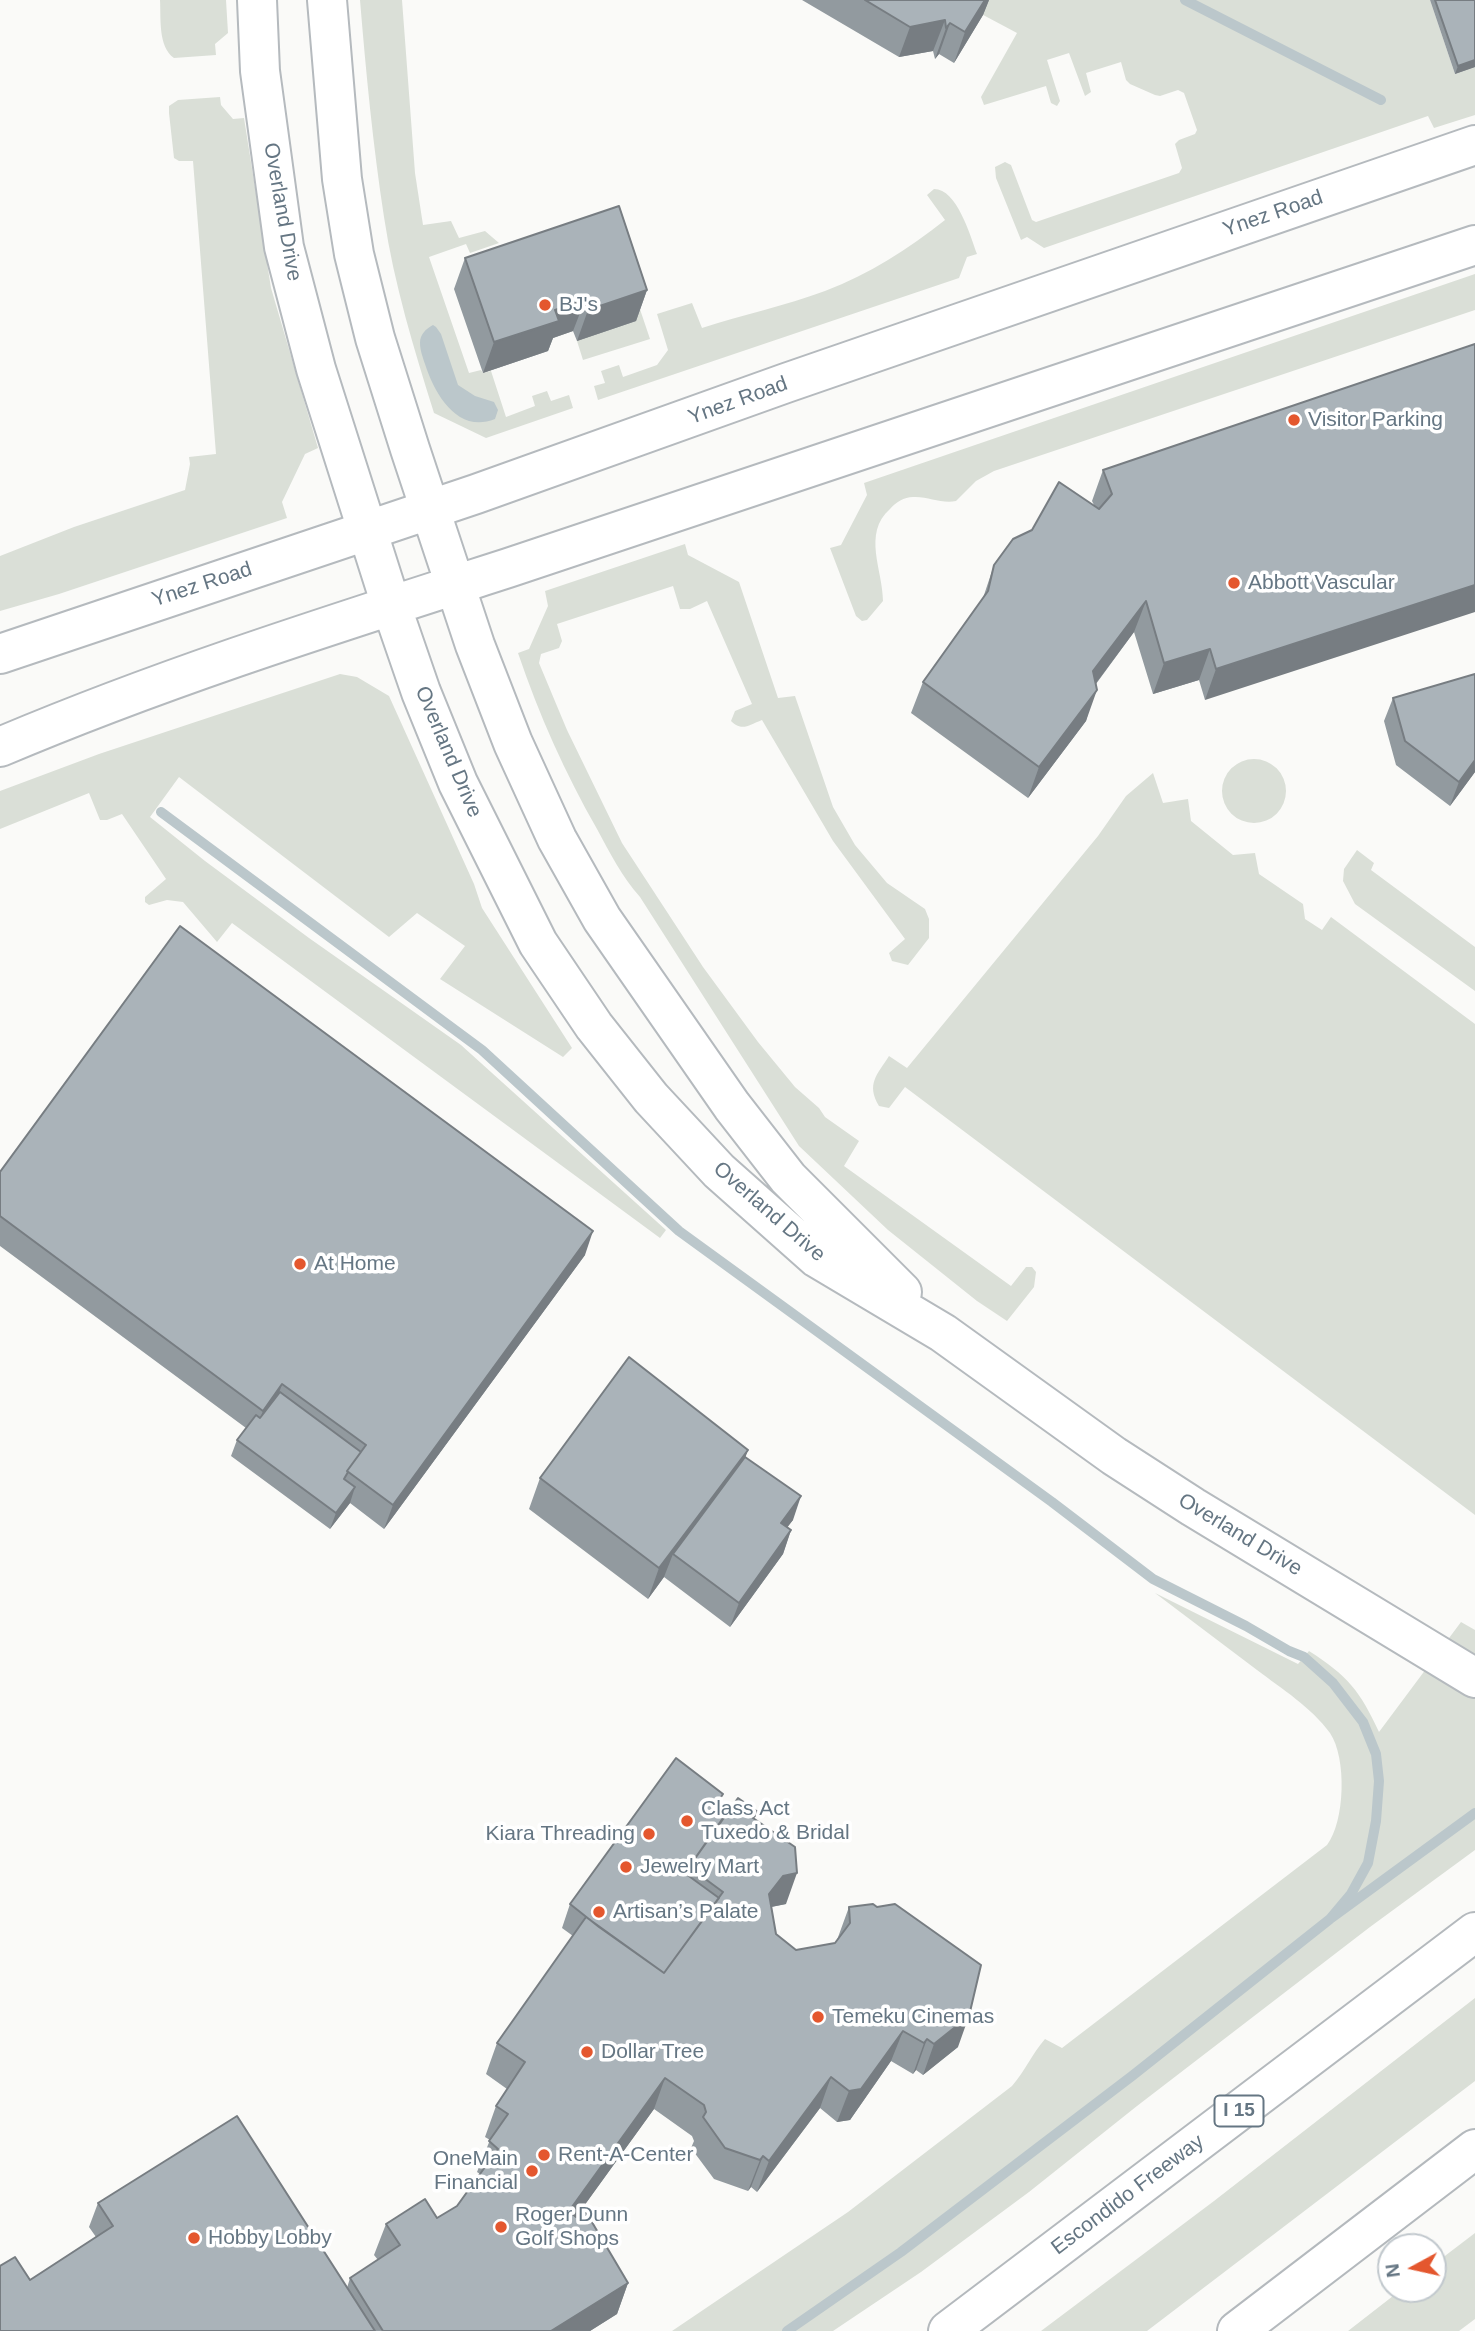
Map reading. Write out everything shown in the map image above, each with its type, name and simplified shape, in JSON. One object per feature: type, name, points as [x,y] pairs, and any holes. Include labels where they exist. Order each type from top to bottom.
[{"type":"main road","name":"Overland Drive","points":[[257,0],[260,71],[284,247],[316,369],[391,605],[421,692],[458,783],[538,943],[594,1026],[651,1098],[719,1171],[817,1258],[943,1333],[1114,1456],[1182,1500],[1475,1678]]},
{"type":"main road","points":[[311,0],[334,82]]},
{"type":"main road","name":"Overland Drive","points":[[327,0],[342,179],[354,254],[375,338],[475,645],[513,743],[557,839],[602,919],[732,1106],[788,1178],[943,1333]]},
{"type":"main road","name":"Ynez Road","points":[[0,654],[431,508],[1475,145]]},
{"type":"main road","points":[[0,747],[143,690],[391,605],[1475,245]]},
{"type":"main road","name":"Escondido Freeway","points":[[948,2331],[1475,1933]]},
{"type":"main road","points":[[1237,2331],[1475,2149]]},
{"type":"shaded area","points":[[160,0],[226,0],[228,33],[215,44],[216,55],[174,58],[165,47],[161,32]]},
{"type":"shaded area","points":[[360,0],[402,0],[415,173],[423,225],[451,221],[459,238],[485,231],[499,243],[470,253],[466,244],[429,257],[469,373],[491,371],[506,417],[535,406],[532,396],[547,391],[551,401],[569,395],[573,408],[486,438],[434,413],[405,316],[388,242],[373,136]]},
{"type":"shaded area","points":[[955,0],[1430,0],[1455,74],[1475,67],[1475,115],[1434,128],[1428,116],[1044,248],[1027,237],[1021,240],[996,178],[995,167],[1005,162],[1011,165],[1032,220],[1036,222],[1179,173],[1182,168],[1175,144],[1195,134],[1197,130],[1184,93],[1178,90],[1160,96],[1130,84],[1126,80],[1121,62],[1086,73],[1091,92],[1085,96],[1069,53],[1047,60],[1060,101],[1057,106],[1051,103],[1046,86],[984,105],[981,97],[1017,33]]},
{"type":"shaded area","points":[[220,97],[221,105],[233,119],[244,118],[271,288],[318,448],[305,454],[282,502],[287,518],[0,611],[0,556],[74,527],[185,490],[189,457],[216,454],[193,161],[179,161],[174,158],[169,106],[178,100]]},
{"type":"shaded area","points":[[934,189],[949,196],[962,214],[977,254],[967,257],[959,278],[598,400],[594,386],[605,383],[601,371],[619,365],[623,377],[657,365],[668,350],[657,314],[692,303],[702,328],[795,301],[858,277],[917,241],[945,220],[927,195]]},
{"type":"shaded area","points":[[615,235],[650,339],[583,360],[577,341]]},
{"type":"shaded area","points":[[1475,274],[1475,310],[994,471],[976,481],[956,501],[945,502],[919,497],[900,500],[882,519],[875,541],[883,601],[867,620],[862,621],[856,616],[830,548],[841,545],[867,495],[864,483]]},
{"type":"shaded area","points":[[433,325],[441,334],[458,385],[475,396],[494,402],[498,410],[495,419],[470,421],[450,409],[442,399],[429,376],[420,346],[422,334]]},
{"type":"shaded area","points":[[685,544],[688,555],[739,582],[778,698],[795,696],[833,807],[855,845],[887,883],[925,909],[929,919],[929,938],[908,965],[892,961],[889,953],[905,939],[833,841],[762,720],[742,727],[731,721],[735,711],[752,704],[707,601],[690,609],[680,609],[673,586],[557,624],[562,641],[559,648],[541,654],[539,663],[567,730],[622,843],[703,967],[795,1087],[819,1108],[825,1117],[859,1141],[844,1166],[1011,1286],[1026,1267],[1032,1267],[1036,1272],[1034,1287],[1007,1321],[977,1301],[888,1230],[799,1146],[617,864],[574,787],[544,721],[518,653],[529,649],[548,606],[545,591]]},
{"type":"shaded area","points":[[340,674],[357,677],[389,696],[474,884],[482,908],[572,1048],[563,1057],[440,979],[465,946],[417,913],[389,937],[179,777],[150,817],[309,938],[461,1045],[666,1230],[660,1238],[232,923],[217,942],[183,902],[167,900],[149,905],[145,902],[145,897],[166,879],[122,814],[100,820],[89,793],[0,829],[0,791],[99,754]]},
{"type":"shaded area","points":[[1254,759],[1277,768],[1286,791],[1277,814],[1254,823],[1231,814],[1222,791],[1231,768]]},
{"type":"shaded area","points":[[1153,773],[1163,803],[1188,799],[1191,821],[1233,855],[1255,853],[1259,874],[1303,904],[1305,919],[1322,930],[1331,917],[1475,1024],[1475,1515],[905,1087],[889,1108],[879,1106],[875,1098],[873,1086],[877,1074],[889,1056],[907,1068],[1098,836],[1126,796]]},
{"type":"shaded area","points":[[1357,850],[1374,863],[1371,870],[1475,947],[1475,991],[1355,904],[1343,881],[1344,869]]},
{"type":"shaded area","points":[[1155,1593],[1298,1664],[1309,1651],[1334,1668],[1352,1686],[1379,1732],[1461,1622],[1475,1630],[1475,1850],[1370,1927],[1029,2192],[921,2272],[833,2331],[672,2331],[848,2212],[1012,2086],[1045,2039],[1062,2048],[1327,1845],[1337,1821],[1342,1790],[1339,1758],[1330,1733],[1296,1699]]},
{"type":"shaded area","points":[[1475,1998],[1475,2081],[1147,2331],[1041,2331],[1214,2201]]},
{"type":"shaded area","points":[[1475,2233],[1475,2319],[1459,2331],[1348,2331],[1384,2303],[1447,2303],[1447,2254]]},
{"type":"building","points":[[865,0],[985,0],[965,32],[950,23],[946,28],[945,20],[910,27]]},
{"type":"building","points":[[1435,0],[1475,0],[1475,60],[1458,66]]},
{"type":"building","name":"BJ's","points":[[619,206],[647,290],[588,310],[585,300],[555,310],[559,321],[494,342],[465,258]]},
{"type":"building","name":"Abbott Vascular","points":[[1475,344],[1475,585],[1216,669],[1210,649],[1164,663],[1146,601],[1093,671],[1097,690],[1039,767],[923,682],[988,591],[994,565],[1013,539],[1032,530],[1059,482],[1099,509],[1112,494],[1103,470]]},
{"type":"building","points":[[1475,674],[1475,760],[1459,782],[1405,741],[1393,698]]},
{"type":"building","points":[[180,926],[593,1231],[393,1505],[347,1471],[366,1445],[282,1384],[263,1411],[0,1216],[0,1172]]},
{"type":"building","points":[[629,1357],[748,1450],[659,1568],[540,1478]]},
{"type":"building","points":[[280,1392],[361,1452],[344,1479],[355,1487],[336,1513],[237,1440],[256,1415],[260,1418]]},
{"type":"building","points":[[745,1457],[801,1496],[781,1523],[791,1530],[739,1603],[673,1554]]},
{"type":"building","points":[[676,1758],[723,1794],[719,1800],[730,1808],[686,1874],[719,1898],[664,1973],[570,1904]]},
{"type":"building","points":[[738,1798],[758,1812],[753,1818],[795,1847],[797,1873],[783,1876],[769,1894],[776,1934],[796,1950],[835,1943],[850,1923],[849,1907],[895,1904],[981,1965],[969,2016],[934,2044],[927,2039],[924,2043],[903,2031],[861,2089],[849,2091],[831,2077],[769,2161],[763,2156],[760,2160],[725,2148],[703,2117],[706,2112],[704,2105],[665,2078],[569,2211],[576,2217],[583,2207],[628,2283],[551,2331],[383,2331],[350,2278],[400,2245],[386,2224],[425,2199],[437,2218],[457,2206],[498,2149],[489,2141],[508,2114],[496,2106],[525,2062],[497,2043],[586,1917],[664,1973],[723,1892],[689,1867]]},
{"type":"building","name":"Hobby Lobby","points":[[237,2116],[375,2331],[0,2331],[0,2266],[15,2257],[30,2280],[113,2226],[98,2203]]},
{"type":"waterway","points":[[1185,0],[1381,100]]},
{"type":"waterway","points":[[161,812],[482,1050],[679,1231],[1052,1502],[1153,1579],[1304,1657],[1333,1683],[1363,1722],[1376,1754],[1379,1781],[1376,1821],[1368,1863],[1351,1894],[1330,1919]]},
{"type":"waterway","points":[[787,2331],[901,2252],[1132,2076],[1330,1919],[1475,1813]]},
{"type":"place","name":"BJ's","points":[[545,305]]},
{"type":"place","name":"Visitor Parking","points":[[1294,420]]},
{"type":"place","name":"Abbott Vascular","points":[[1234,583]]},
{"type":"place","name":"At Home","points":[[300,1264]]},
{"type":"place","name":"Class Act Tuxedo & Bridal","points":[[687,1821]]},
{"type":"place","name":"Kiara Threading","points":[[649,1834]]},
{"type":"place","name":"Jewelry Mart","points":[[626,1867]]},
{"type":"place","name":"Artisan’s Palate","points":[[599,1912]]},
{"type":"place","name":"Temeku Cinemas","points":[[818,2017]]},
{"type":"place","name":"Dollar Tree","points":[[587,2052]]},
{"type":"place","name":"Rent-A-Center","points":[[544,2155]]},
{"type":"place","name":"OneMain Financial","points":[[532,2171]]},
{"type":"place","name":"Roger Dunn Golf Shops","points":[[501,2227]]},
{"type":"place","name":"Hobby Lobby","points":[[194,2238]]}]
